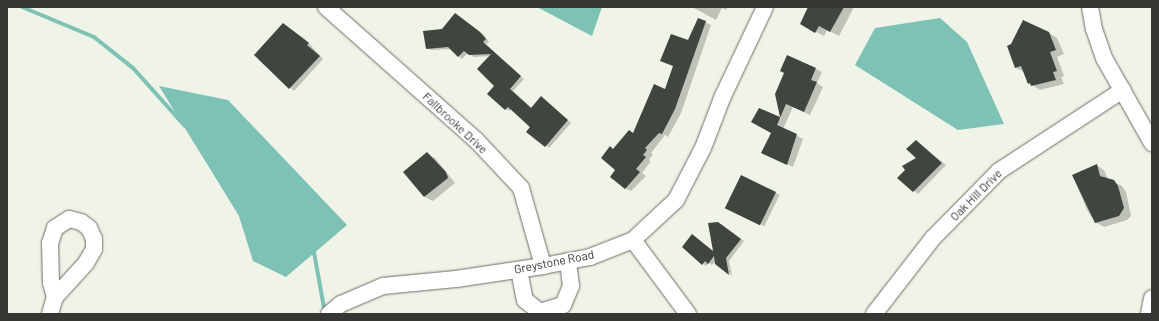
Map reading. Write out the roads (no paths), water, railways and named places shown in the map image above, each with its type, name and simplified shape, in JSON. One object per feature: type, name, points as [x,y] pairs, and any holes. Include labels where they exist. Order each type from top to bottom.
[{"type":"street","name":"Fallbrooke Drive","points":[[326,7],[476,140],[521,188],[543,266]]},
{"type":"street","name":"Greystone Road","points":[[329,314],[341,304],[383,286],[456,279],[543,266],[590,257],[633,240],[676,200],[703,148],[723,96],[765,7]]},
{"type":"street","points":[[1090,7],[1094,29],[1102,52],[1152,143]]},
{"type":"street","name":"Oak Hill Drive","points":[[874,314],[933,238],[999,171],[1123,90]]},
{"type":"street","points":[[633,240],[688,314]]},
{"type":"street","points":[[518,270],[525,300],[540,312],[563,305],[571,286],[568,261]]},
{"type":"street","points":[[50,314],[55,296]]},
{"type":"street","points":[[1149,314],[1152,298]]},
{"type":"water","points":[[537,7],[602,7],[592,36]]},
{"type":"water","points":[[940,18],[967,42],[1004,124],[958,130],[855,65],[875,28]]},
{"type":"water","points":[[159,86],[228,100],[347,225],[286,277],[253,261],[239,216]]},
{"type":"waterway","points":[[22,7],[94,37],[133,68],[185,126]]},
{"type":"waterway","points":[[313,247],[325,313]]}]
